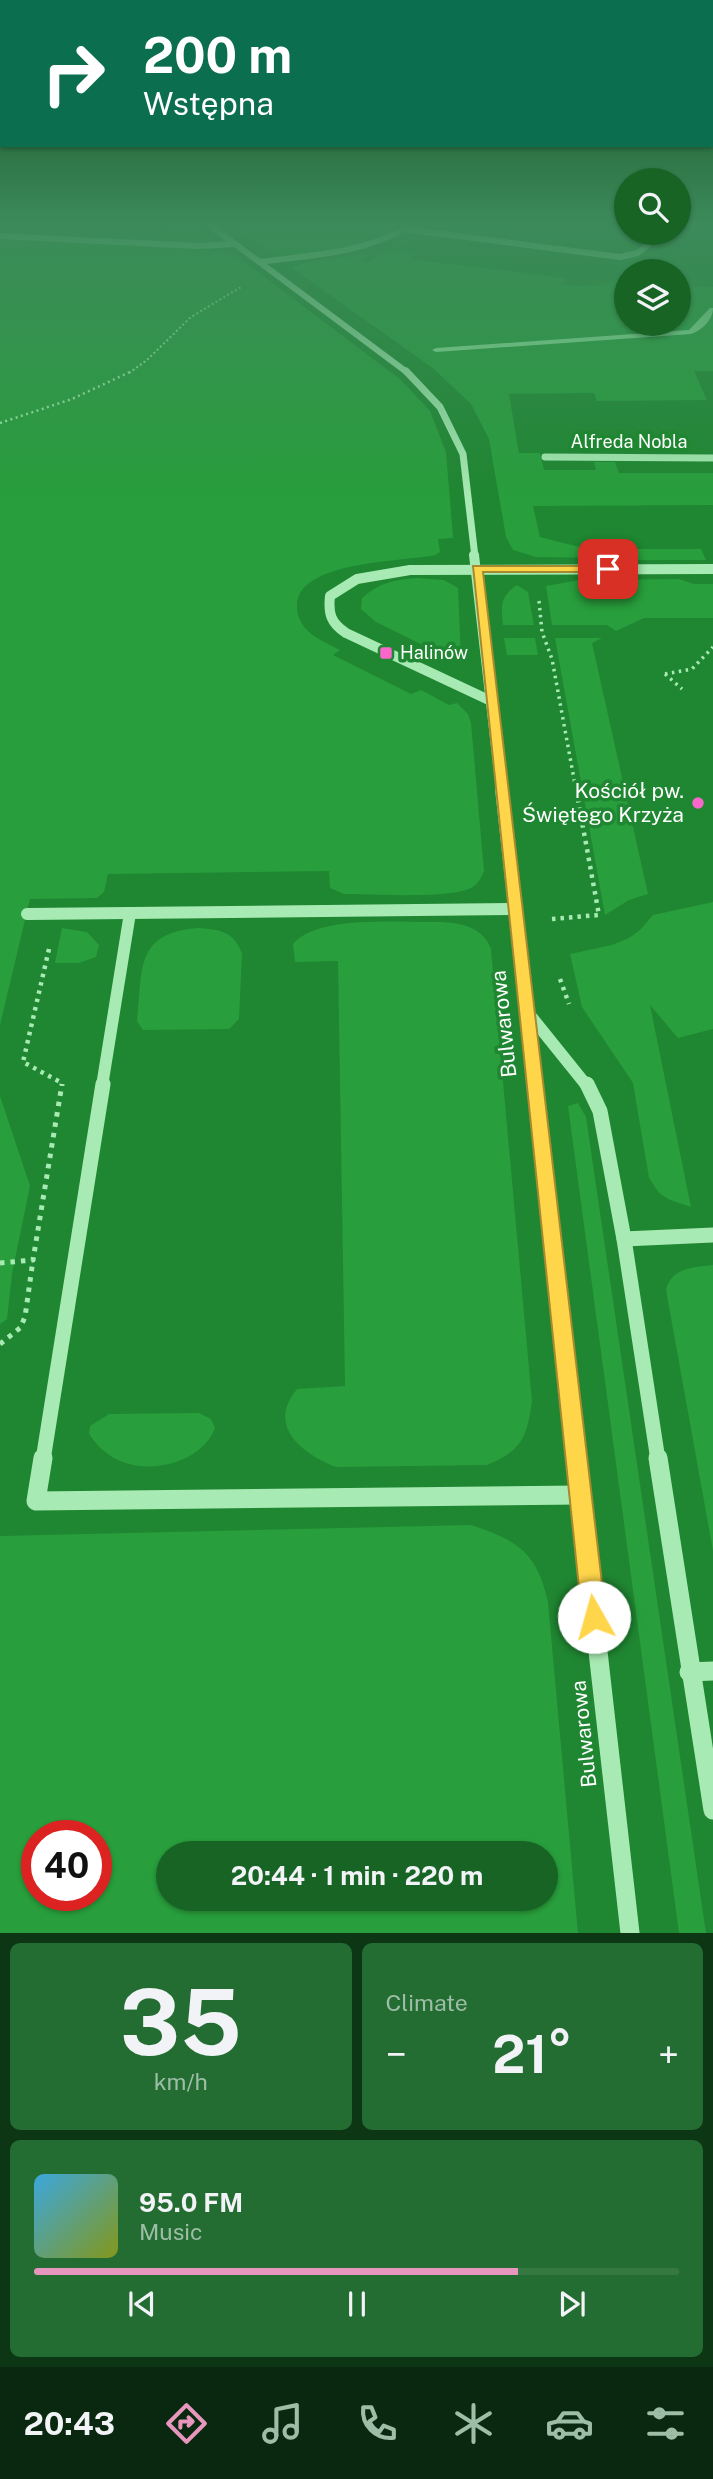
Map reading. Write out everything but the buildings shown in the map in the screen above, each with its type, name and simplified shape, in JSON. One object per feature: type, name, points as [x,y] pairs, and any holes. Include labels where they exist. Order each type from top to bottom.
[{"type":"street","name":"Bulwarowa","points":[[333,316],[406,370],[427,390],[455,429],[463,454],[629,1933]]},
{"type":"street","name":"Alfreda Nobla","points":[[545,457],[713,458]]},
{"type":"street","points":[[491,702],[345,633],[336,626],[328,612],[330,596],[337,589],[365,576],[410,569],[713,569]]},
{"type":"street","points":[[27,914],[513,909]]},
{"type":"street","points":[[130,913],[36,1501],[580,1495]]},
{"type":"street","points":[[525,1009],[594,1096],[600,1111],[624,1239],[713,1811]]},
{"type":"street","points":[[624,1239],[713,1235]]},
{"type":"street","points":[[690,1672],[713,1671]]},
{"type":"path","points":[[0,423],[51,407],[117,379],[142,365],[169,336],[195,316]]},
{"type":"path","points":[[538,590],[542,632],[552,659],[598,915],[551,917],[553,929]]},
{"type":"path","points":[[682,689],[664,672],[692,669],[713,644]]},
{"type":"path","points":[[0,1344],[20,1328],[25,1317],[62,1083],[23,1062],[57,914]]},
{"type":"path","points":[[559,969],[561,983],[572,1012]]},
{"type":"path","points":[[0,1262],[33,1261]]},
{"type":"green space","points":[[0,316],[317,316],[401,380],[430,411],[446,452],[453,538],[438,539],[440,552],[435,555],[354,566],[314,580],[301,592],[297,607],[298,616],[306,629],[318,639],[340,650],[333,655],[411,694],[421,690],[449,705],[457,703],[468,714],[484,871],[479,881],[471,888],[429,895],[344,894],[330,888],[329,871],[108,874],[104,892],[97,898],[30,899],[0,1025]]},
{"type":"green space","points":[[360,316],[614,316],[614,336],[691,336],[691,316],[713,316],[713,371],[694,371],[707,400],[597,401],[594,393],[509,394],[519,453],[540,453],[544,470],[596,470],[594,462],[615,462],[619,473],[713,473],[713,505],[533,506],[540,537],[587,549],[605,549],[609,558],[536,557],[513,550],[506,537],[489,439],[471,404],[434,369]]},
{"type":"green space","points":[[620,549],[701,549],[706,560],[625,560]]},
{"type":"green space","points":[[418,578],[444,580],[458,588],[461,659],[453,660],[376,622],[361,609],[362,598],[381,585]]},
{"type":"green space","points":[[679,579],[694,584],[713,584],[713,618],[644,618],[616,631],[607,625],[552,625],[546,586],[579,580]]},
{"type":"green space","points":[[517,585],[528,592],[534,625],[503,625],[503,602],[507,593]]},
{"type":"green space","points":[[504,638],[535,638],[538,655],[507,655]]},
{"type":"green space","points":[[555,638],[602,638],[592,643],[648,894],[629,900],[605,915]]},
{"type":"green space","points":[[713,902],[713,1029],[678,1038],[650,1005],[691,1207],[659,1193],[649,1178],[633,1083],[582,1007],[570,954],[612,945],[629,938],[653,915]]},
{"type":"green space","points":[[383,921],[440,922],[477,931],[491,949],[532,1401],[530,1414],[521,1441],[508,1454],[487,1465],[336,1467],[311,1455],[292,1437],[285,1415],[288,1402],[297,1389],[345,1386],[338,961],[295,962],[293,944],[305,934],[340,924]]},
{"type":"green space","points":[[62,928],[87,932],[99,945],[96,957],[79,963],[55,963]]},
{"type":"green space","points":[[198,928],[225,933],[231,936],[239,947],[242,954],[239,1019],[229,1029],[143,1030],[137,1021],[142,970],[146,957],[152,946],[162,937],[177,931]]},
{"type":"green space","points":[[0,1096],[30,1186],[12,1274],[7,1319],[0,1324]]},
{"type":"green space","points":[[578,1103],[586,1117],[706,1933],[679,1933],[568,1106]]},
{"type":"green space","points":[[713,1265],[713,1551],[666,1290],[678,1273]]},
{"type":"green space","points":[[199,1413],[211,1419],[215,1428],[208,1440],[186,1458],[158,1466],[129,1464],[116,1459],[101,1448],[89,1434],[90,1426],[109,1414]]},
{"type":"green space","points":[[471,1525],[513,1543],[531,1560],[538,1571],[548,1602],[578,1933],[0,1933],[0,1536]]},
{"type":"waterway","points":[[436,350],[691,332],[708,316]]},
{"type":"place","name":"Halinów","points":[[386,653]]},
{"type":"place","name":"Kościół pw. Świętego Krzyża","points":[[698,803]]},
{"type":"route","points":[[594,1617],[477,569],[608,569]]}]
